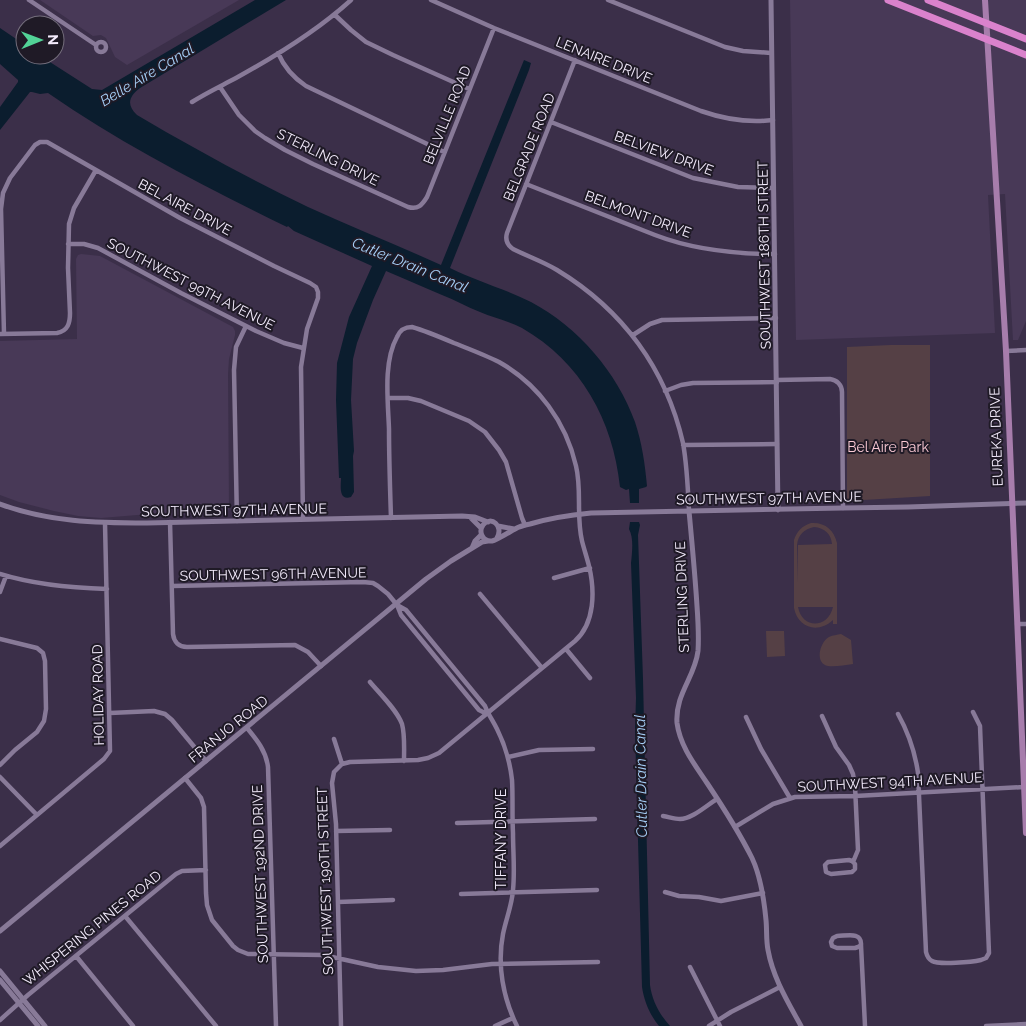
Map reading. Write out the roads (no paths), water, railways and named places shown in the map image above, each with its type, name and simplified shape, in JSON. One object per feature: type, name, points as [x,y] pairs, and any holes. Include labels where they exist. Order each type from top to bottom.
[{"type":"highway","points":[[888,0],[898,2],[1026,55]]},
{"type":"highway","points":[[928,0],[1026,39]]},
{"type":"main road","name":"EUREKA DRIVE","points":[[985,0],[1006,351],[1017,624],[1023,690],[1026,833]]},
{"type":"street","points":[[29,0],[96,45]]},
{"type":"street","points":[[192,102],[278,53],[335,15],[351,0]]},
{"type":"street","name":"LENAIRE DRIVE","points":[[431,0],[494,28],[710,114],[745,120],[773,120]]},
{"type":"street","points":[[608,0],[726,47],[743,51],[772,53]]},
{"type":"street","name":"SOUTHWEST 186TH STREET","points":[[771,0],[778,510]]},
{"type":"street","points":[[335,15],[366,42],[469,89]]},
{"type":"street","name":"BELVILLE ROAD","points":[[418,208],[427,197],[494,28]]},
{"type":"street","points":[[278,53],[287,68],[306,86],[444,152]]},
{"type":"street","name":"BELGRADE ROAD","points":[[507,242],[506,233],[575,60]]},
{"type":"street","name":"STERLING DRIVE","points":[[220,87],[239,115],[255,131],[269,141],[313,164],[408,207],[418,208]]},
{"type":"street","name":"BELVIEW DRIVE","points":[[551,122],[693,178],[738,187],[774,188]]},
{"type":"street","name":"BEL AIRE DRIVE","points":[[2,334],[1,209],[3,193],[10,178],[28,153],[36,144],[43,141],[51,143],[180,218],[310,283],[317,290],[317,300],[303,348]]},
{"type":"street","points":[[2,334],[54,333],[66,329],[70,316],[69,224],[73,210],[96,170]]},
{"type":"street","name":"BELMONT DRIVE","points":[[526,184],[672,241],[698,248],[725,252],[775,254]]},
{"type":"street","name":"STERLING DRIVE","points":[[507,242],[513,249],[555,269],[578,284],[605,306],[633,336],[652,365],[676,418],[683,445],[695,573],[698,646],[694,667],[679,702],[678,723],[684,747],[735,827],[754,864],[763,894],[768,951],[773,970],[801,1026]]},
{"type":"street","name":"SOUTHWEST 99TH AVENUE","points":[[68,244],[84,244],[98,248],[246,326],[279,342],[303,348]]},
{"type":"street","points":[[633,336],[650,324],[662,320],[776,318]]},
{"type":"street","points":[[237,521],[234,370],[238,340],[246,326]]},
{"type":"street","points":[[334,739],[342,764],[345,762],[404,761],[423,759],[435,755],[566,649],[582,634],[591,614],[592,588],[590,568],[581,538],[578,475],[568,439],[554,414],[542,397],[522,378],[501,363],[412,327],[403,329],[399,333],[393,347],[388,368],[391,518]]},
{"type":"street","points":[[303,348],[300,376],[303,519]]},
{"type":"street","points":[[1006,351],[1026,350]]},
{"type":"street","points":[[665,391],[692,383],[830,379],[836,381],[842,390],[843,508]]},
{"type":"street","points":[[388,398],[408,398],[421,401],[469,421],[485,432],[506,462],[525,525]]},
{"type":"street","points":[[683,445],[777,444]]},
{"type":"street","name":"SOUTHWEST 97TH AVENUE","points":[[497,538],[525,525],[579,514],[1026,503]]},
{"type":"street","name":"SOUTHWEST 97TH AVENUE","points":[[0,504],[17,510],[50,517],[105,523],[462,516],[475,517],[488,522]]},
{"type":"street","points":[[472,518],[483,537],[488,541],[495,540],[500,532],[494,522],[485,523],[481,531]]},
{"type":"street","points":[[170,522],[173,634],[178,645],[185,647],[295,645],[308,652],[322,666]]},
{"type":"street","name":"HOLIDAY ROAD","points":[[0,846],[108,756],[111,748],[105,523]]},
{"type":"street","points":[[498,526],[514,529]]},
{"type":"street","name":"FRANJO ROAD","points":[[472,548],[481,531]]},
{"type":"street","name":"FRANJO ROAD","points":[[0,931],[440,569],[482,542],[488,541]]},
{"type":"street","points":[[554,578],[590,568]]},
{"type":"street","points":[[0,574],[55,586],[107,589]]},
{"type":"street","points":[[0,592],[6,576]]},
{"type":"street","name":"SOUTHWEST 96TH AVENUE","points":[[172,586],[368,582],[384,590],[396,605]]},
{"type":"street","points":[[480,594],[542,668]]},
{"type":"street","name":"TIFFANY DRIVE","points":[[396,605],[401,615],[472,701],[480,710],[487,714]]},
{"type":"street","name":"TIFFANY DRIVE","points":[[396,605],[406,610],[485,706],[487,714],[499,733],[508,757],[512,781],[514,876],[513,892],[502,940],[501,964],[504,990],[517,1026]]},
{"type":"street","points":[[1017,624],[1026,624]]},
{"type":"street","points":[[0,639],[37,648],[43,653],[45,661],[46,709],[45,719],[39,730],[0,765]]},
{"type":"street","points":[[566,649],[590,678]]},
{"type":"street","points":[[370,682],[401,723],[404,761]]},
{"type":"street","points":[[110,713],[154,711],[165,714],[206,761]]},
{"type":"street","points":[[898,714],[905,727],[918,773],[926,955],[930,960],[938,963],[983,960],[989,950],[980,726],[973,712]]},
{"type":"street","points":[[822,716],[836,747],[851,769],[854,779],[858,850],[854,862],[855,868],[852,872],[830,874],[825,869],[828,862],[849,860],[854,862]]},
{"type":"street","points":[[746,717],[761,749],[790,798]]},
{"type":"street","name":"SOUTHWEST 192ND DRIVE","points":[[247,728],[263,749],[268,762],[276,1026]]},
{"type":"street","points":[[508,757],[539,750],[593,749]]},
{"type":"street","name":"SOUTHWEST 190TH STREET","points":[[341,1026],[336,831],[332,779],[334,772],[342,764]]},
{"type":"street","points":[[0,776],[37,815]]},
{"type":"street","points":[[185,778],[200,796],[204,807],[207,905],[210,915],[220,931],[238,950],[253,955],[317,954],[393,970],[416,972],[480,965],[598,962]]},
{"type":"street","name":"SOUTHWEST 94TH AVENUE","points":[[735,827],[773,804],[790,798],[1024,787]]},
{"type":"street","points":[[663,816],[679,819],[685,818],[717,799]]},
{"type":"street","points":[[457,822],[595,819]]},
{"type":"street","points":[[336,831],[390,830]]},
{"type":"street","name":"WHISPERING PINES ROAD","points":[[0,1020],[179,872],[185,870],[206,870]]},
{"type":"street","points":[[460,894],[597,890]]},
{"type":"street","points":[[665,892],[679,896],[721,901],[763,894]]},
{"type":"street","points":[[338,902],[393,900]]},
{"type":"street","points":[[125,916],[216,1026]]},
{"type":"street","points":[[861,945],[858,947],[835,948],[831,942],[834,937],[854,936],[860,938],[861,945],[865,1026]]},
{"type":"street","points":[[76,956],[133,1026]]},
{"type":"street","points":[[690,967],[720,1026]]},
{"type":"street","points":[[0,971],[38,1026]]},
{"type":"street","points":[[0,980],[45,1026]]},
{"type":"street","points":[[709,1026],[780,987]]},
{"type":"street","points":[[495,1026],[513,1018]]},
{"type":"street","points":[[986,1026],[1026,1024]]},
{"type":"water","name":"Belle Aire Canal","points":[[255,0],[286,0],[140,88],[131,97],[131,108],[137,115],[200,151],[286,196],[441,265],[524,60],[531,63],[450,268],[511,293],[548,312],[580,338],[607,369],[618,386],[635,422],[643,454],[647,486],[639,489],[639,503],[630,503],[629,489],[626,490],[620,487],[610,439],[601,416],[577,376],[561,358],[543,342],[512,323],[475,310],[386,271],[373,300],[353,359],[351,400],[354,492],[351,497],[344,497],[341,492],[341,478],[339,478],[336,400],[337,363],[349,317],[372,266],[294,231],[288,226],[195,181],[135,148],[48,93],[30,92],[0,130],[0,107],[18,80],[0,64],[0,28],[15,38],[15,65],[55,65],[92,89],[102,90]]},
{"type":"water","name":"Cutler Drain Canal","points":[[630,522],[639,522],[640,525],[638,535],[650,985],[657,1007],[670,1026],[659,1026],[656,1022],[648,1008],[642,987],[631,563],[632,537],[629,529]]},
{"type":"park label","name":"Bel Aire Park","points":[[888,447]]}]
